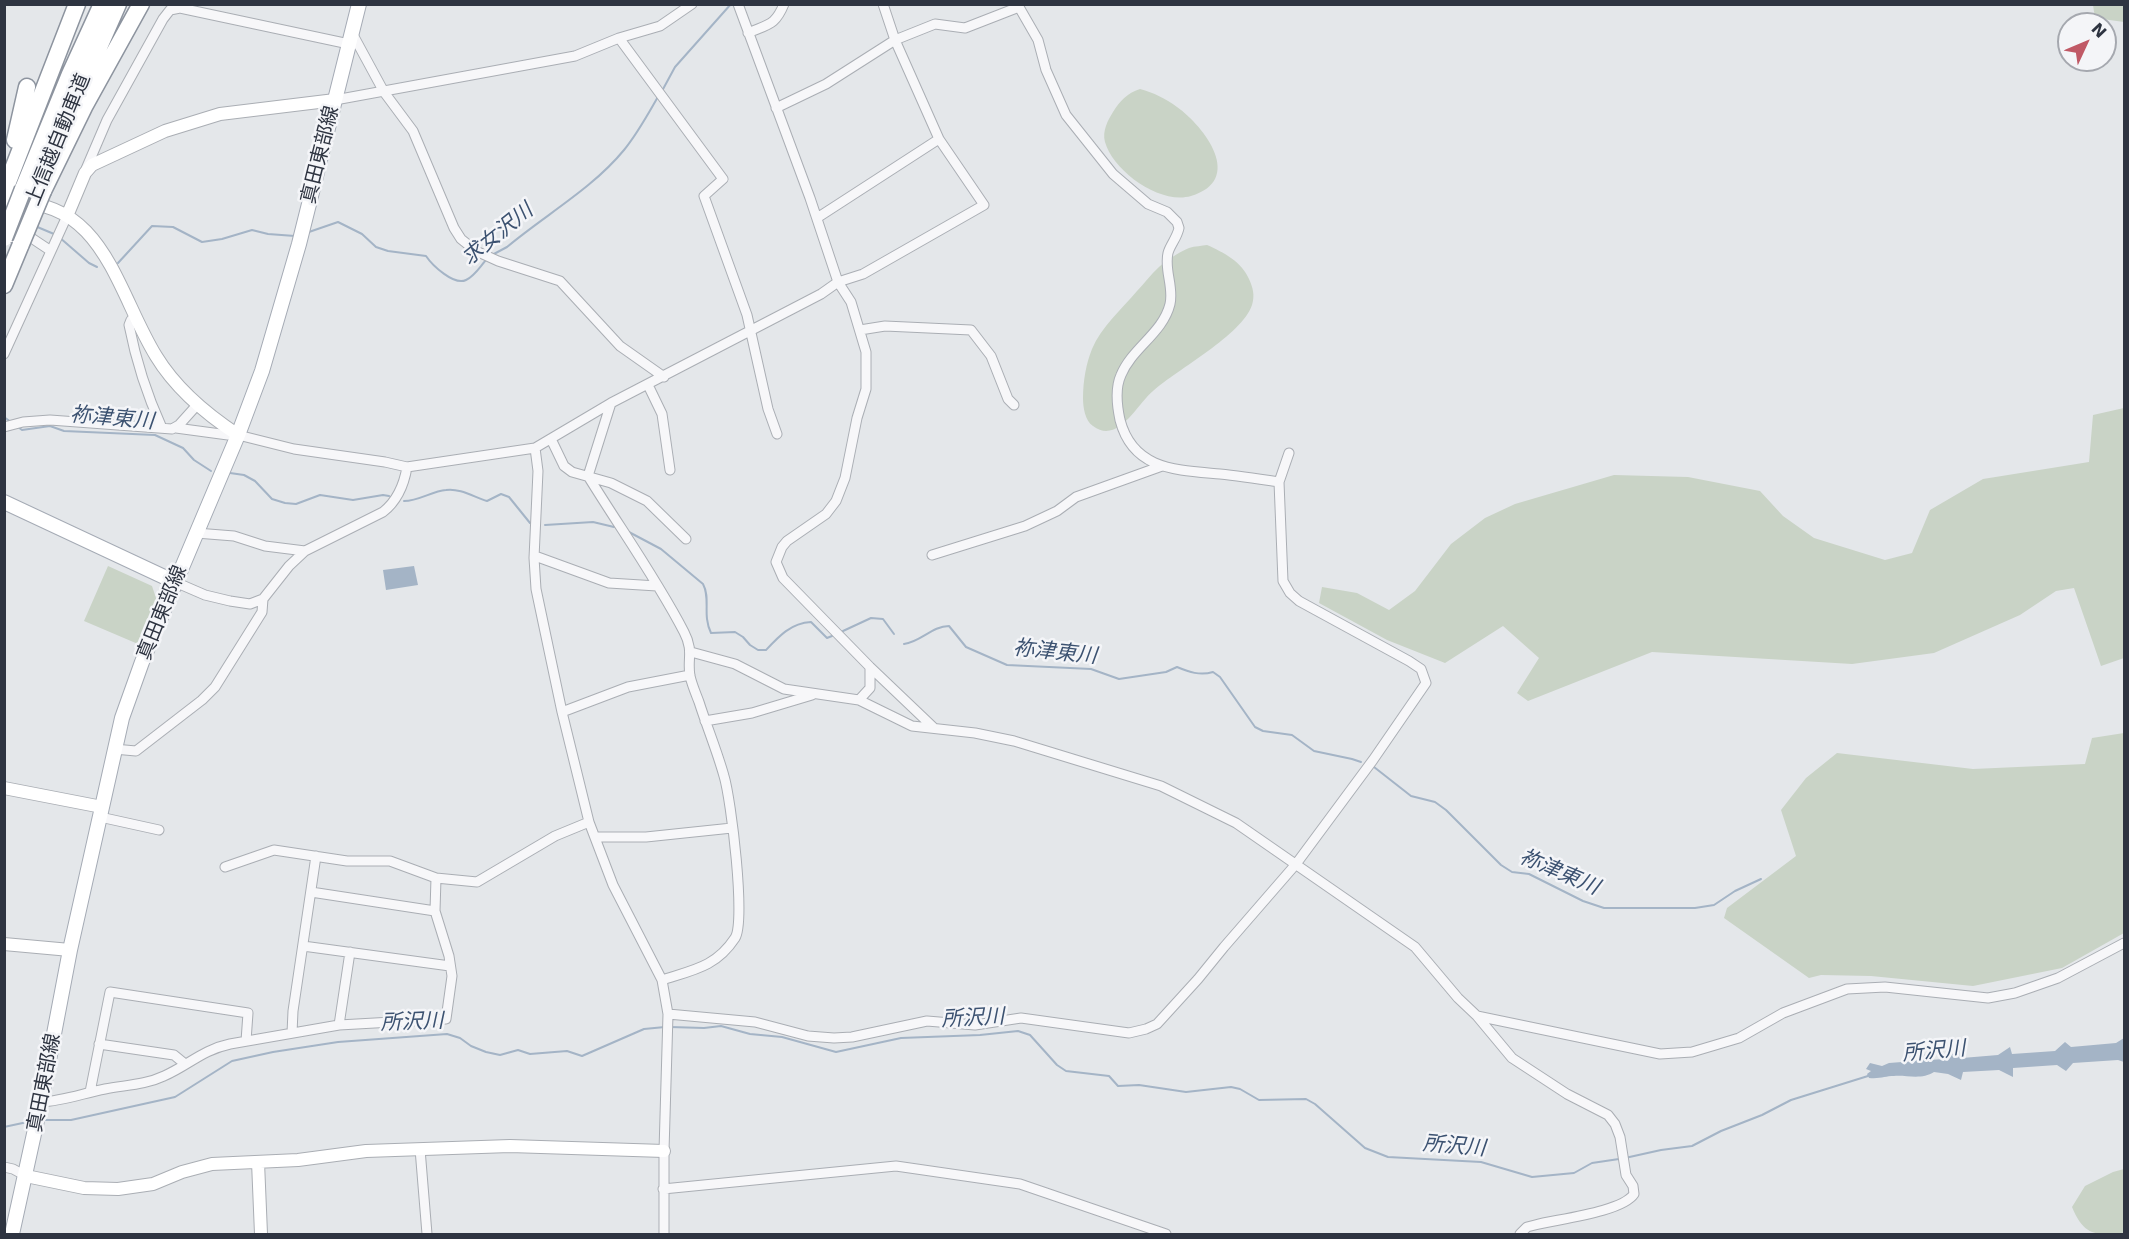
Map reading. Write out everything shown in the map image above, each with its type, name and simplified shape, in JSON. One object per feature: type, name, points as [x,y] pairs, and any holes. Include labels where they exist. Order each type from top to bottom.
[{"type":"highway","points":[[5,194],[77,4]]},
{"type":"highway","name":"上信越自動車道","points":[[35,191],[70,74],[102,4]]},
{"type":"highway","name":"上信越自動車道","points":[[4,276],[12,241],[118,4]]},
{"type":"highway","points":[[35,191],[141,4]]},
{"type":"highway","points":[[106,65],[149,4]]},
{"type":"highway","points":[[5,194],[27,87]]},
{"type":"highway","points":[[4,285],[12,241]]},
{"type":"main road","name":"真田東部線","points":[[12,1234],[26,1176],[70,950],[122,718],[142,662],[196,533],[233,435],[262,371],[285,297],[359,4]]},
{"type":"main road","points":[[4,502],[175,582]]},
{"type":"street","points":[[85,173],[98,161],[125,148],[165,131],[220,114],[384,92],[574,56],[620,38],[660,26],[692,4]]},
{"type":"street","points":[[738,4],[817,218],[838,282],[851,302],[866,352],[866,389],[857,418],[845,478],[836,501],[826,514],[782,547],[776,562],[783,578],[870,667],[934,728]]},
{"type":"street","points":[[748,33],[779,18],[784,4]]},
{"type":"street","points":[[12,425],[50,420],[176,428],[233,435],[294,449],[407,467],[535,448],[611,403],[821,294],[838,282],[863,274],[984,205],[939,139],[895,40],[883,4]]},
{"type":"street","points":[[776,108],[826,84],[895,40],[935,24],[965,28],[1019,7],[1038,40],[1046,70],[1066,115],[1113,174],[1148,204],[1167,212],[1177,222],[1178,234],[1168,253],[1170,304],[1156,330],[1131,357],[1120,375],[1117,396],[1120,421],[1129,442],[1146,459],[1172,470],[1279,482]]},
{"type":"street","points":[[4,354],[118,100],[163,19],[170,10],[180,8],[350,39],[384,92],[413,131],[454,228],[461,239],[476,251],[498,261],[560,281],[620,346],[664,377]]},
{"type":"street","points":[[620,38],[723,179],[704,196],[751,330],[768,409],[777,434]]},
{"type":"street","points":[[817,218],[939,139]]},
{"type":"street","points":[[5,194],[45,206],[64,221],[94,239],[116,277],[156,357],[197,405],[233,435]]},
{"type":"street","points":[[12,241],[33,239],[52,248]]},
{"type":"street","points":[[136,318],[131,320],[129,325],[136,357],[150,402],[162,428]]},
{"type":"street","points":[[860,330],[885,326],[971,330],[991,356],[1008,399],[1014,405]]},
{"type":"street","points":[[648,385],[662,414],[670,470]]},
{"type":"street","points":[[611,403],[588,476],[685,634],[691,652],[690,675],[725,778],[737,867],[737,936],[711,964],[662,980]]},
{"type":"street","points":[[176,428],[197,405]]},
{"type":"street","points":[[551,439],[564,466],[572,472],[611,483],[647,501],[686,539]]},
{"type":"street","points":[[535,448],[538,471],[536,589],[562,712],[588,822],[596,837],[613,885],[662,980],[668,1014],[663,1189],[664,1234]]},
{"type":"street","points":[[668,1014],[755,1022],[808,1036],[834,1038],[852,1037],[927,1021],[975,1025],[1021,1018],[1128,1033],[1146,1029],[1157,1023],[1198,979],[1296,864],[1373,760],[1426,683],[1420,669],[1409,661],[1299,601],[1290,593],[1283,581],[1279,482],[1289,453]]},
{"type":"street","points":[[932,555],[1025,526],[1057,511],[1076,497],[1162,466]]},
{"type":"street","points":[[175,582],[204,595],[230,601],[250,604],[263,599],[289,566],[305,551],[383,512],[392,504],[401,490],[407,467]]},
{"type":"street","points":[[196,533],[234,536],[265,546],[305,551]]},
{"type":"street","points":[[535,556],[609,583],[657,586]]},
{"type":"street","points":[[114,749],[136,752],[215,687],[262,612],[263,599]]},
{"type":"street","points":[[691,652],[735,664],[784,689],[803,691],[812,695],[859,700],[912,726],[975,733],[1014,741],[1161,786],[1236,823],[1415,947],[1458,998],[1478,1016],[1512,1058],[1567,1094],[1608,1115],[1615,1124],[1620,1137],[1626,1175],[1633,1186],[1634,1194],[1626,1202],[1610,1209],[1527,1227],[1520,1234]]},
{"type":"street","points":[[859,700],[870,688],[870,667]]},
{"type":"street","points":[[562,712],[628,687],[690,675]]},
{"type":"street","points":[[705,721],[752,713],[812,695]]},
{"type":"street","points":[[4,788],[101,812],[159,830]]},
{"type":"street","points":[[225,867],[274,850],[347,861],[390,861],[436,878],[477,882],[555,836],[588,822]]},
{"type":"street","points":[[596,837],[646,837],[732,828]]},
{"type":"street","points":[[292,1033],[292,1011],[316,856]]},
{"type":"street","points":[[40,1106],[90,1092],[144,1083],[164,1076],[213,1048],[339,1024],[446,1019],[452,976],[449,956],[435,911],[436,878]]},
{"type":"street","points":[[311,892],[435,911]]},
{"type":"street","points":[[4,944],[70,950]]},
{"type":"street","points":[[1478,1016],[1660,1054],[1692,1052],[1739,1038],[1783,1013],[1847,989],[1885,987],[1988,998],[2015,993],[2058,978],[2124,944]]},
{"type":"street","points":[[303,946],[450,966]]},
{"type":"street","points":[[339,1024],[350,952]]},
{"type":"street","points":[[90,1092],[110,992],[249,1013],[246,1041]]},
{"type":"street","points":[[99,1044],[174,1055],[185,1064]]},
{"type":"street","points":[[4,1167],[26,1176],[84,1188],[118,1190],[153,1184],[196,1166],[298,1160],[366,1151],[510,1146],[664,1151]]},
{"type":"street","points":[[420,1149],[427,1234]]},
{"type":"street","points":[[258,1162],[261,1234]]},
{"type":"street","points":[[663,1189],[896,1166],[1020,1184],[1166,1234]]},
{"type":"shaded area","points":[[2093,5],[2124,5],[2124,22],[2117,21],[2117,12],[2094,12]]},
{"type":"shaded area","points":[[1140,89],[1159,96],[1177,107],[1199,127],[1208,140],[1215,153],[1218,166],[1216,178],[1207,188],[1191,196],[1166,195],[1152,191],[1139,183],[1117,164],[1104,138],[1107,122],[1121,101]]},
{"type":"shaded area","points":[[1207,245],[1231,258],[1246,273],[1252,285],[1253,295],[1252,305],[1246,316],[1223,340],[1153,391],[1119,427],[1102,430],[1093,426],[1088,421],[1084,409],[1084,385],[1090,355],[1101,333],[1162,264],[1189,248]]},
{"type":"shaded area","points":[[2124,408],[2124,658],[2101,666],[2074,588],[2056,591],[2020,615],[1934,653],[1852,664],[1652,652],[1528,701],[1517,693],[1539,658],[1503,626],[1445,663],[1387,640],[1319,603],[1322,587],[1357,593],[1389,610],[1415,591],[1451,544],[1485,518],[1515,504],[1614,475],[1688,477],[1760,491],[1783,516],[1814,538],[1885,560],[1912,553],[1930,510],[1983,479],[2089,462],[2093,415]]},
{"type":"shaded area","points":[[108,566],[152,586],[157,601],[138,644],[84,621]]},
{"type":"shaded area","points":[[2124,733],[2124,933],[2062,968],[1973,986],[1871,976],[1821,975],[1809,978],[1724,918],[1727,908],[1796,856],[1781,810],[1806,778],[1837,753],[1973,769],[2085,764],[2092,738]]},
{"type":"shaded area","points":[[2124,1169],[2124,1234],[2098,1234],[2086,1229],[2076,1217],[2072,1207],[2085,1186]]},
{"type":"water","points":[[414,566],[418,585],[386,590],[383,570]]},
{"type":"water","points":[[2124,1038],[2124,1062],[2118,1060],[2073,1063],[2066,1071],[2057,1065],[2013,1068],[2013,1077],[1999,1070],[1963,1072],[1961,1080],[1948,1074],[1934,1072],[1919,1077],[1869,1078],[1867,1074],[1871,1071],[1866,1069],[1870,1063],[1882,1066],[1889,1063],[1915,1061],[1927,1053],[1929,1060],[1944,1059],[1960,1049],[1962,1058],[1998,1055],[2010,1047],[2012,1054],[2055,1051],[2065,1042],[2071,1047],[2116,1043]]},
{"type":"waterway","name":"求女沢川","points":[[662,91],[675,67],[731,4]]},
{"type":"waterway","name":"求女沢川","points":[[492,255],[507,247],[598,177],[634,137],[659,95]]},
{"type":"waterway","name":"求女沢川","points":[[306,233],[338,222],[362,234],[376,247],[388,251],[426,256],[444,274],[461,281],[472,276],[487,259]]},
{"type":"waterway","name":"求女沢川","points":[[35,226],[54,234]]},
{"type":"waterway","name":"求女沢川","points":[[118,263],[152,226],[173,227],[202,242],[252,230],[295,236]]},
{"type":"waterway","name":"求女沢川","points":[[59,237],[89,263],[97,267]]},
{"type":"waterway","name":"祢津東川","points":[[4,417],[11,422]]},
{"type":"waterway","name":"祢津東川","points":[[18,427],[22,430],[50,426],[64,431],[155,435],[183,448],[194,460],[211,471]]},
{"type":"waterway","name":"祢津東川","points":[[230,473],[244,475],[255,481],[272,499],[285,503],[296,504],[320,495],[353,500],[389,496]]},
{"type":"waterway","name":"祢津東川","points":[[404,501],[446,490],[462,492],[487,501],[501,494],[509,497],[530,523]]},
{"type":"waterway","name":"祢津東川","points":[[545,525],[593,522],[614,527]]},
{"type":"waterway","name":"祢津東川","points":[[627,531],[661,549],[703,584],[708,626],[711,633],[735,632],[758,650],[766,650],[786,631],[804,623],[811,622],[827,638],[832,636]]},
{"type":"waterway","name":"祢津東川","points":[[843,631],[871,618],[883,619],[894,634]]},
{"type":"waterway","name":"祢津東川","points":[[904,644],[949,626],[966,647],[1007,665],[1091,669],[1119,679],[1166,672],[1177,667],[1190,672],[1213,672],[1220,677],[1255,727],[1263,731],[1292,735],[1314,751],[1361,762]]},
{"type":"waterway","name":"祢津東川","points":[[1374,767],[1411,796],[1435,802],[1446,810],[1501,865],[1512,872],[1529,874],[1583,901],[1604,908],[1695,908],[1714,905],[1735,891],[1761,879]]},
{"type":"waterway","name":"所沢川","points":[[670,1027],[721,1026],[750,1034],[782,1037],[836,1052],[901,1038],[1018,1031],[1030,1035],[1057,1065],[1066,1071],[1109,1076],[1118,1086],[1139,1085],[1186,1092],[1231,1087],[1240,1089],[1259,1100],[1306,1099],[1315,1104],[1365,1148],[1388,1157],[1481,1162],[1532,1177],[1574,1173],[1592,1163],[1619,1159]]},
{"type":"waterway","name":"所沢川","points":[[41,1120],[71,1120],[175,1097],[232,1061],[338,1042],[447,1034],[460,1038],[471,1046],[486,1052],[500,1055],[518,1050],[530,1054],[567,1051],[582,1056],[644,1029],[665,1027]]},
{"type":"waterway","name":"所沢川","points":[[1625,1158],[1692,1146],[1791,1100],[1868,1076]]},
{"type":"waterway","name":"所沢川","points":[[4,1127],[32,1121]]}]
